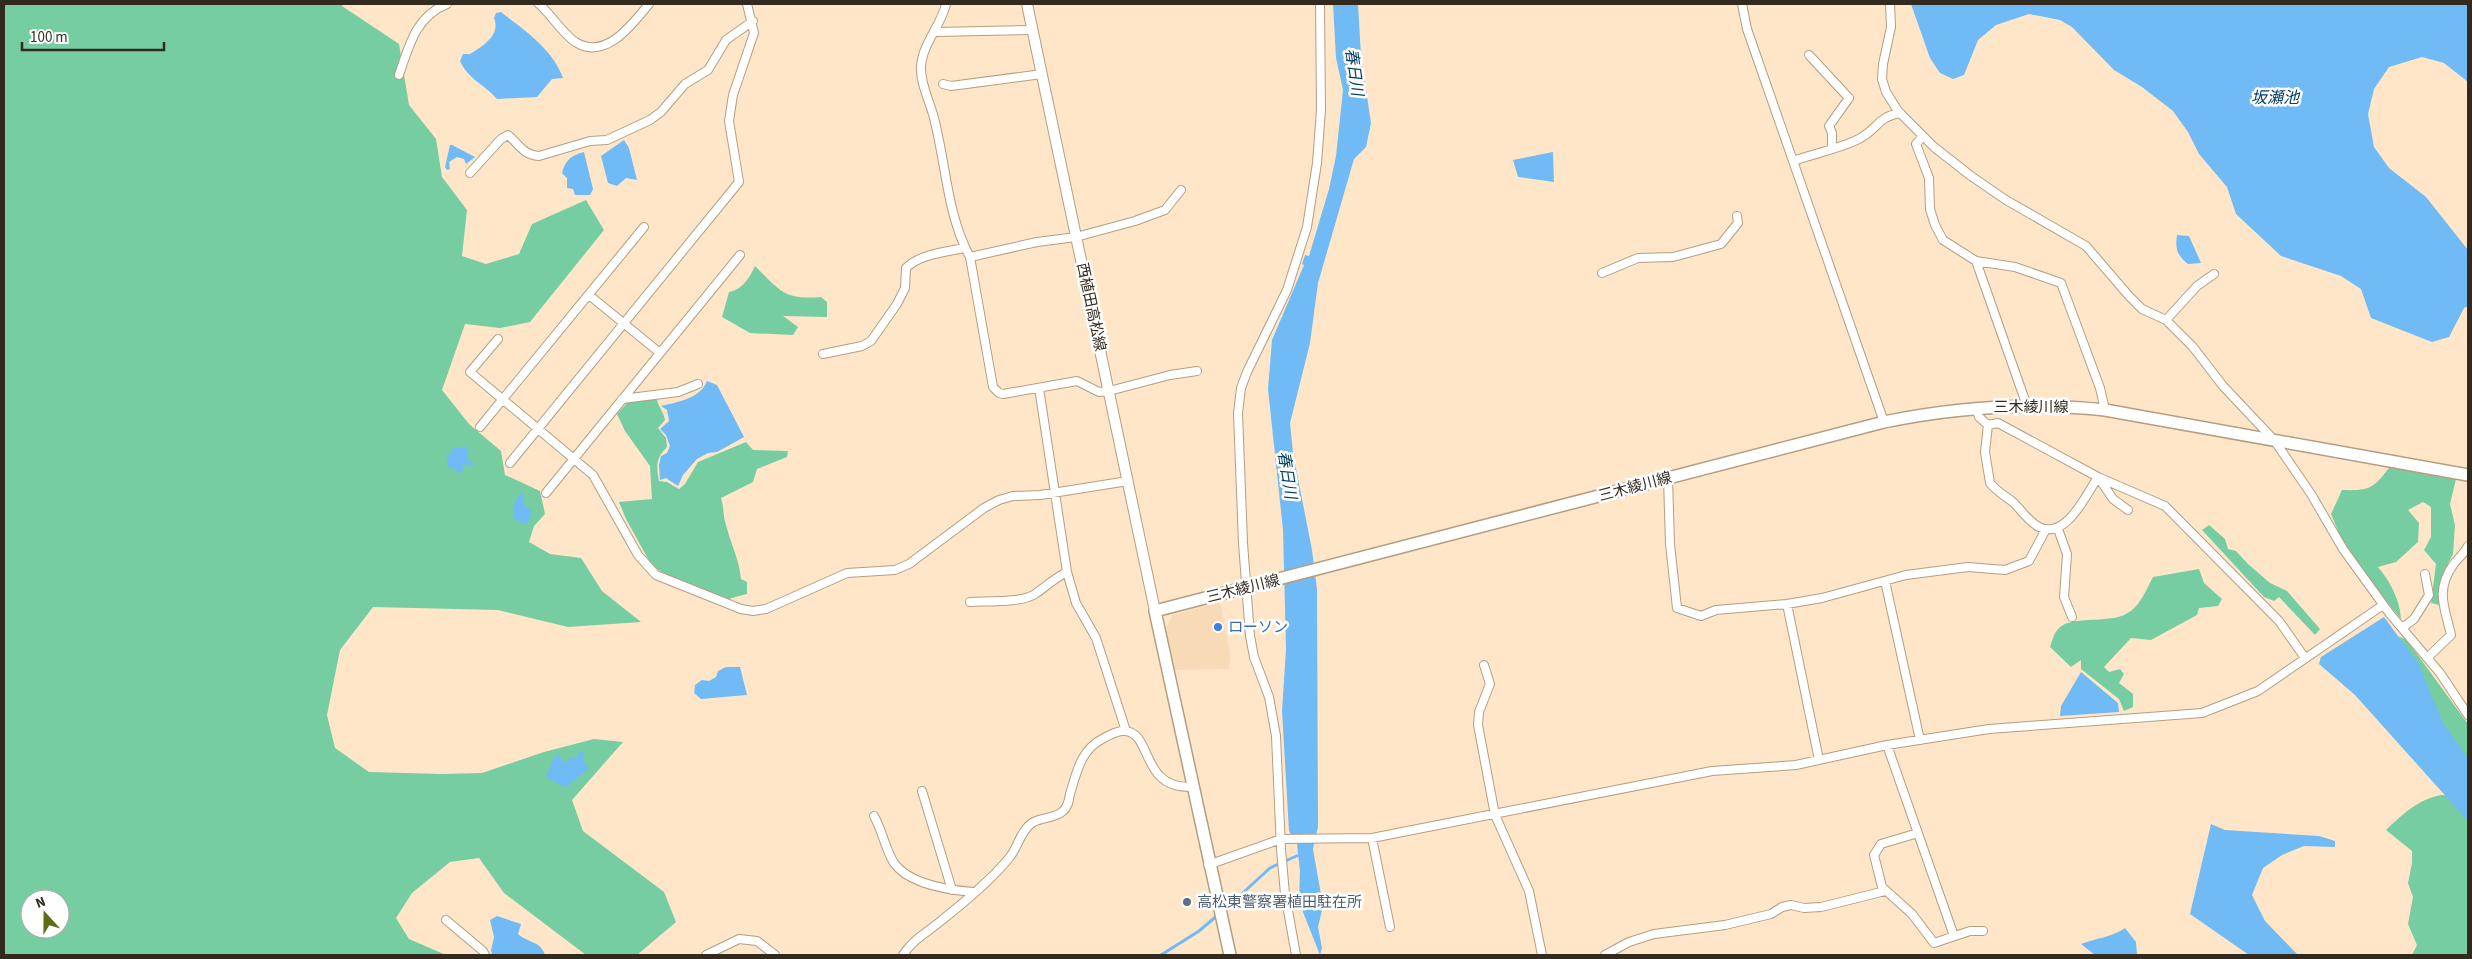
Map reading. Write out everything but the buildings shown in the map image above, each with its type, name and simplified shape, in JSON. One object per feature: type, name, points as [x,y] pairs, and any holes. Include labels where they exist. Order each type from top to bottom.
[{"type":"main road","name":"西植田高松線","points":[[1028,4],[1155,611]]},
{"type":"main road","name":"三木綾川線","points":[[1155,611],[1884,422],[1976,408],[2066,406],[2105,410],[2468,475]]},
{"type":"main road","points":[[1155,611],[1208,865],[1230,955]]},
{"type":"street","points":[[398,75],[418,25],[428,15],[447,4]]},
{"type":"street","points":[[539,4],[576,43],[593,48],[610,42],[627,31],[650,4]]},
{"type":"street","points":[[510,463],[739,182],[729,121],[733,95],[754,33],[747,4]]},
{"type":"street","points":[[946,4],[936,32],[923,56],[921,73],[934,118],[960,239],[970,257],[993,387],[998,393],[1004,394],[1077,381],[1099,392],[1170,375],[1197,372]]},
{"type":"street","points":[[1296,955],[1285,894],[1276,736],[1269,696],[1254,657],[1250,636],[1238,440],[1240,399],[1246,372],[1287,290],[1307,228],[1317,163],[1321,110],[1320,4]]},
{"type":"street","points":[[1742,4],[1747,29],[1884,422]]},
{"type":"street","points":[[1890,4],[1891,27],[1883,64],[1882,79],[1886,92],[1900,113],[1923,136],[1971,176],[2006,200],[2086,246],[2128,296],[2142,309],[2166,320],[2193,347],[2223,386],[2274,440],[2311,494],[2343,550],[2383,604],[2427,658],[2468,715]]},
{"type":"street","points":[[470,173],[501,139],[508,135],[523,151],[531,155],[540,156],[590,141],[607,140],[650,120],[661,112],[685,84],[708,70],[726,40],[752,22]]},
{"type":"street","points":[[936,32],[1033,30]]},
{"type":"street","points":[[1809,55],[1849,98],[1830,126],[1832,148]]},
{"type":"street","points":[[943,84],[951,86],[1042,74]]},
{"type":"street","points":[[1793,161],[1862,138],[1880,120],[1889,115],[1900,113]]},
{"type":"street","points":[[1923,136],[1916,144],[1929,178],[1930,209],[1935,225],[1943,240],[1976,261],[2014,267],[2061,283],[2100,388],[2105,410]]},
{"type":"street","points":[[970,257],[1037,242],[1076,237],[1135,221],[1165,210],[1182,190]]},
{"type":"street","points":[[1602,273],[1638,258],[1673,257],[1721,244],[1738,224],[1737,216]]},
{"type":"street","points":[[480,427],[644,227]]},
{"type":"street","points":[[823,354],[862,346],[871,341],[897,304],[905,288],[906,268],[911,264],[927,257],[964,248]]},
{"type":"street","points":[[546,493],[740,255]]},
{"type":"street","points":[[1976,261],[2027,406]]},
{"type":"street","points":[[2166,320],[2197,286],[2214,274]]},
{"type":"street","points":[[589,296],[660,353]]},
{"type":"street","points":[[498,338],[470,372],[593,475],[638,555],[656,576],[733,606],[753,611],[766,609],[847,573],[895,570],[909,564],[984,508],[1000,500],[1013,496],[1054,493],[1128,481]]},
{"type":"street","points":[[622,399],[678,392],[698,384]]},
{"type":"street","points":[[1039,388],[1067,572],[1076,602],[1096,638],[1126,731]]},
{"type":"street","points":[[1976,408],[1979,417],[1988,425]]},
{"type":"street","points":[[1988,425],[1998,423],[2098,477],[2165,506],[2279,621],[2304,658]]},
{"type":"street","points":[[1988,425],[1985,452],[1990,484],[2013,502],[2027,518],[2046,530],[2058,529],[2074,515],[2098,477]]},
{"type":"street","points":[[2098,477],[2113,499],[2128,510]]},
{"type":"street","points":[[1668,478],[1670,544],[1677,608],[1701,616],[1716,610],[1787,604],[1822,598],[1906,575],[1968,567],[2005,570],[2029,561],[2046,530]]},
{"type":"street","points":[[2058,529],[2067,554],[2064,596],[2072,617]]},
{"type":"street","points":[[2427,658],[2451,634],[2442,604],[2444,584],[2448,572],[2468,546]]},
{"type":"street","points":[[970,602],[1025,598],[1035,594],[1051,580],[1067,572]]},
{"type":"street","points":[[2402,628],[2414,619],[2429,594],[2425,574]]},
{"type":"street","points":[[1885,581],[1920,740]]},
{"type":"street","points":[[1787,604],[1819,760]]},
{"type":"street","points":[[1208,865],[1283,839],[1372,838],[1712,771],[1796,765],[1887,745],[1989,729],[2202,713],[2258,691],[2383,604]]},
{"type":"street","points":[[1484,665],[1490,684],[1479,712],[1478,726],[1495,815],[1510,852],[1530,891],[1542,955]]},
{"type":"street","points":[[903,955],[916,938],[942,920],[1010,858],[1032,822],[1060,814],[1067,808],[1081,759],[1093,743],[1115,732],[1126,731],[1134,735],[1144,748],[1156,775],[1177,788],[1192,787]]},
{"type":"street","points":[[1887,745],[1954,936]]},
{"type":"street","points":[[922,791],[952,890]]},
{"type":"street","points":[[874,816],[893,862],[903,872],[942,889],[973,892]]},
{"type":"street","points":[[1918,833],[1881,844],[1877,848],[1874,855],[1885,891],[1912,914],[1934,943],[1970,931],[1983,931]]},
{"type":"street","points":[[1372,838],[1390,927]]},
{"type":"street","points":[[1605,955],[1630,942],[1654,934],[1726,925],[1771,914],[1782,907],[1791,905],[1804,908],[1821,907],[1885,891]]},
{"type":"street","points":[[446,920],[485,955]]},
{"type":"street","points":[[706,955],[739,939],[757,941],[775,955]]},
{"type":"shaded area","points":[[1220,602],[1230,654],[1229,669],[1173,670],[1165,630],[1173,615]]},
{"type":"green space","points":[[4,4],[342,4],[342,6],[399,44],[409,105],[436,139],[442,177],[467,210],[462,256],[486,264],[519,254],[532,224],[586,200],[604,230],[530,322],[500,328],[465,324],[442,390],[469,424],[501,451],[505,475],[540,491],[545,514],[534,526],[529,542],[550,554],[581,558],[602,591],[641,622],[568,627],[498,610],[373,607],[340,650],[327,715],[335,748],[369,772],[482,773],[544,752],[594,739],[623,742],[572,800],[583,831],[664,892],[676,922],[637,955],[586,955],[504,893],[479,858],[450,862],[412,893],[396,918],[409,939],[446,955],[4,955]]},
{"type":"green space","points":[[755,266],[783,292],[798,297],[821,297],[827,302],[827,317],[783,316],[798,327],[793,335],[750,333],[722,317],[729,292],[742,286]]},
{"type":"green space","points":[[657,399],[665,420],[658,428],[666,438],[667,447],[658,462],[659,481],[667,482],[679,489],[685,484],[698,462],[746,442],[753,450],[788,451],[787,457],[757,469],[753,482],[721,498],[725,522],[737,558],[741,579],[747,582],[747,594],[728,599],[674,579],[652,566],[626,519],[619,502],[652,499],[650,466],[625,431],[617,414],[628,402]]},
{"type":"green space","points":[[2391,465],[2456,479],[2450,504],[2455,525],[2453,554],[2444,571],[2439,605],[2431,603],[2436,564],[2424,550],[2431,537],[2431,507],[2423,502],[2408,510],[2419,523],[2418,542],[2396,562],[2378,567],[2394,591],[2401,619],[2365,576],[2343,543],[2331,514],[2342,490],[2366,489],[2376,483]]},
{"type":"green space","points":[[2209,525],[2225,539],[2228,549],[2236,551],[2270,583],[2287,591],[2320,629],[2315,635],[2279,597],[2274,601],[2264,597],[2202,530]]},
{"type":"green space","points":[[2199,569],[2204,583],[2222,599],[2218,606],[2199,608],[2197,615],[2151,640],[2131,638],[2104,667],[2109,672],[2120,669],[2124,674],[2119,683],[2133,694],[2133,707],[2124,711],[2119,699],[2081,669],[2081,660],[2071,667],[2050,647],[2055,633],[2064,625],[2071,622],[2109,619],[2131,611],[2142,598],[2153,577]]},
{"type":"green space","points":[[2396,636],[2406,639],[2468,724],[2468,767],[2457,761]]},
{"type":"green space","points":[[2441,795],[2456,796],[2468,810],[2468,955],[2412,955],[2417,945],[2408,924],[2413,897],[2408,883],[2412,851],[2386,830],[2418,804]]},
{"type":"water","name":"春日川","points":[[1333,4],[1358,4],[1361,56],[1371,123],[1366,147],[1354,159],[1318,283],[1310,343],[1290,423],[1293,453],[1312,550],[1317,589],[1318,827],[1313,849],[1323,906],[1318,927],[1322,948],[1320,955],[1299,902],[1300,871],[1297,844],[1289,831],[1282,711],[1286,649],[1283,530],[1268,389],[1272,340],[1304,265],[1302,264],[1305,255],[1309,256],[1329,189],[1336,156],[1343,90],[1336,58]]},
{"type":"water","name":"坂瀬池","points":[[1911,4],[2468,4],[2468,82],[2444,63],[2422,57],[2389,67],[2374,89],[2368,114],[2374,147],[2389,168],[2426,197],[2468,250],[2468,306],[2464,308],[2449,337],[2432,342],[2371,318],[2361,289],[2341,276],[2281,256],[2236,214],[2227,187],[2199,154],[2188,132],[2173,111],[2142,87],[2114,70],[2072,27],[2060,20],[2029,14],[1996,25],[1978,40],[1964,75],[1953,79],[1940,73],[1930,58]]},
{"type":"water","points":[[501,12],[545,49],[558,67],[563,78],[552,79],[537,97],[497,99],[467,73],[460,61],[463,54],[470,54],[493,35],[496,24],[494,18],[496,13]]},
{"type":"water","points":[[624,140],[629,148],[637,180],[626,178],[617,186],[608,183],[601,156]]},
{"type":"water","points":[[450,145],[475,157],[466,164],[464,159],[457,157],[449,162],[450,169],[447,170],[445,167]]},
{"type":"water","points":[[584,152],[593,189],[590,195],[575,195],[573,189],[567,188],[567,178],[562,173],[570,159]]},
{"type":"water","points":[[1553,152],[1554,182],[1518,177],[1513,160]]},
{"type":"water","points":[[2177,235],[2189,236],[2201,263],[2188,264],[2181,258],[2176,244]]},
{"type":"water","points":[[707,381],[717,385],[744,437],[717,452],[708,453],[697,459],[683,475],[678,486],[666,478],[660,480],[659,465],[661,456],[667,453],[670,446],[666,435],[660,429],[669,421],[667,410],[661,406],[694,396],[704,387]]},
{"type":"water","points":[[464,446],[467,448],[468,459],[474,464],[473,466],[466,464],[463,466],[462,473],[457,472],[454,468],[446,468],[448,464],[446,457],[454,447],[460,448]]},
{"type":"water","points":[[520,493],[523,493],[525,505],[532,510],[528,523],[524,524],[514,518],[513,506]]},
{"type":"water","points":[[2384,617],[2418,663],[2444,725],[2468,758],[2468,821],[2355,695],[2319,664],[2321,657]]},
{"type":"water","points":[[726,667],[740,667],[747,695],[701,699],[694,693],[695,685],[702,680],[709,681],[716,677],[718,671]]},
{"type":"water","points":[[2081,672],[2118,703],[2119,712],[2060,716],[2061,706]]},
{"type":"water","points":[[579,750],[584,752],[583,761],[589,768],[569,785],[564,787],[546,777],[558,753],[564,763],[572,757],[578,757]]},
{"type":"water","points":[[2211,824],[2225,830],[2319,836],[2335,841],[2335,847],[2304,846],[2282,855],[2263,868],[2252,895],[2265,921],[2298,955],[2249,955],[2190,914]]},
{"type":"water","points":[[497,916],[521,924],[518,934],[540,947],[545,955],[492,955],[491,950],[494,937],[490,920]]},
{"type":"water","points":[[2125,928],[2136,942],[2137,955],[2095,955],[2081,944],[2121,931]]},
{"type":"waterway","points":[[1224,910],[1270,868],[1301,854]]},
{"type":"waterway","points":[[1161,955],[1199,931],[1219,914]]},
{"type":"place","name":"ローソン","points":[[1218,627]]},
{"type":"place","name":"高松東警察署植田駐在所","points":[[1187,902]]}]
